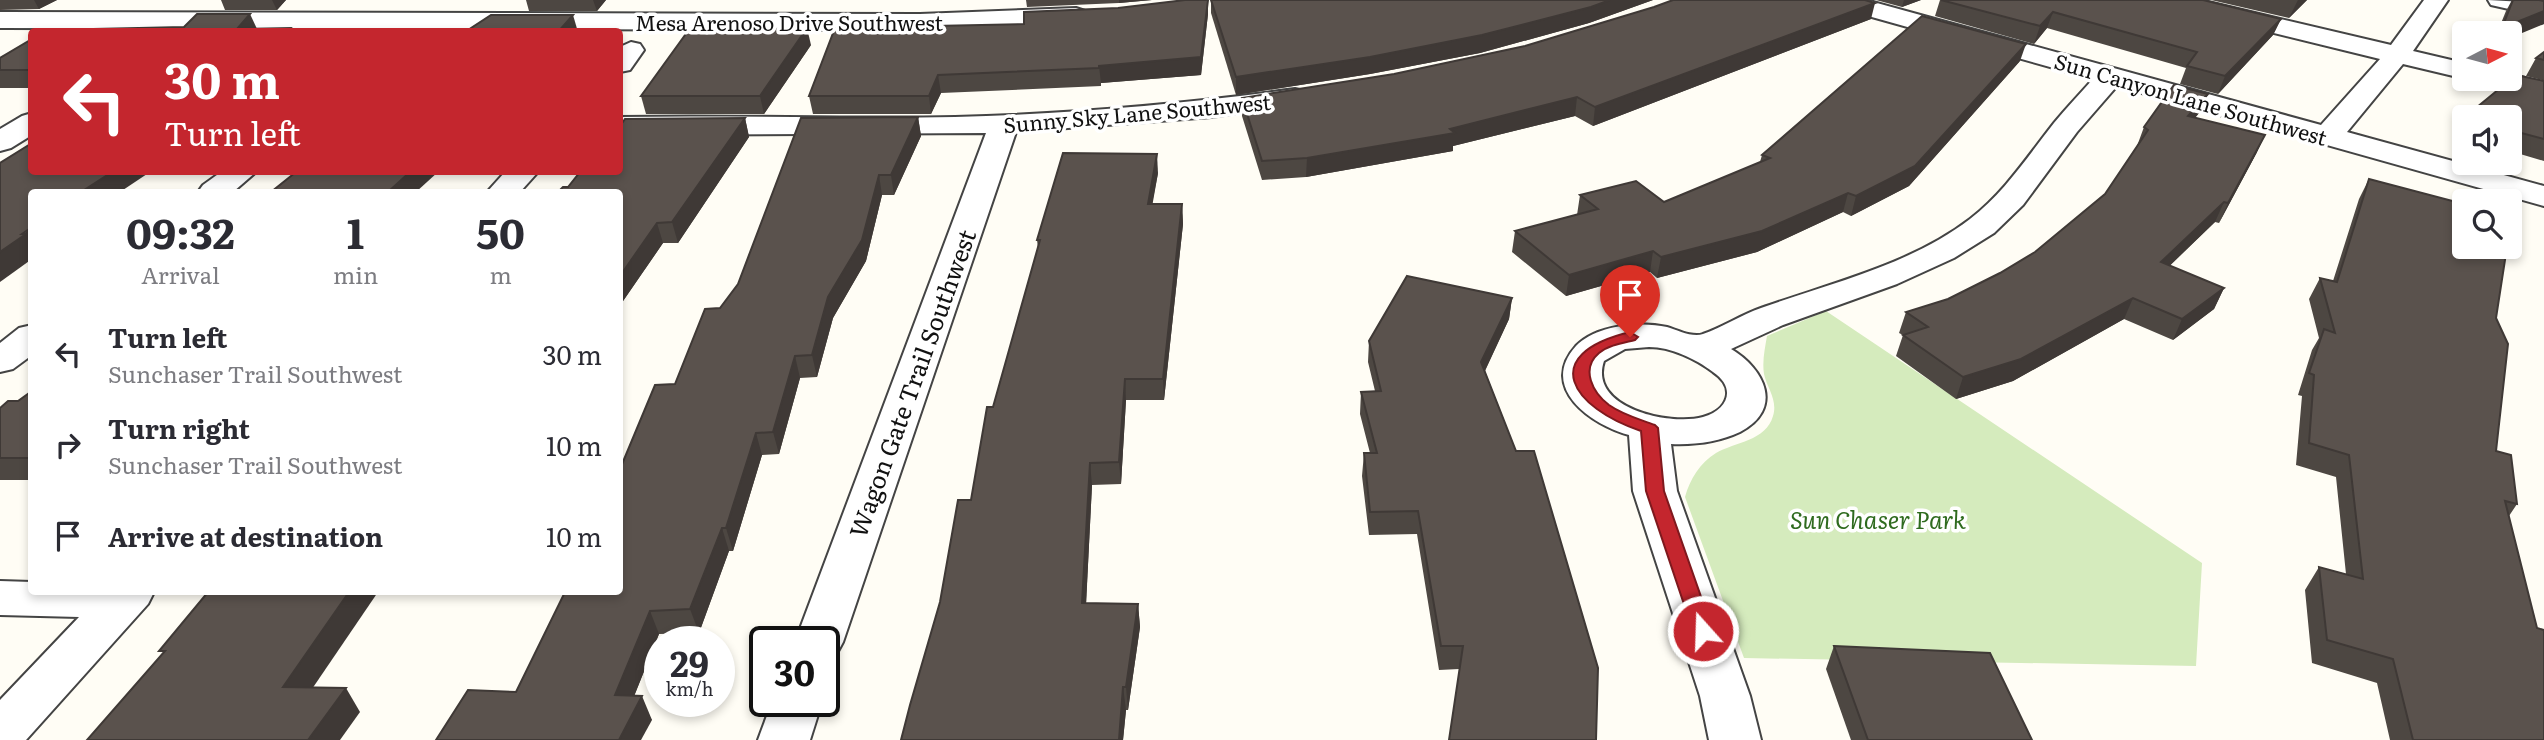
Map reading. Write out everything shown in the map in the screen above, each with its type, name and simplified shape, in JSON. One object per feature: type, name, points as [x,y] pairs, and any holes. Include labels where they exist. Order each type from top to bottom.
[{"type":"street","points":[[426,26],[461,0]]},
{"type":"street","name":"Sun Canyon Lane Southwest","points":[[1838,0],[2544,196]]},
{"type":"street","points":[[2169,0],[2452,68]]},
{"type":"street","points":[[2327,137],[2397,55],[2436,0]]},
{"type":"street","points":[[2500,0],[2544,10]]},
{"type":"street","name":"Mesa Arenoso Drive Southwest","points":[[0,20],[426,26],[920,22],[1105,15]]},
{"type":"street","points":[[1703,348],[1770,317],[1885,277],[1942,251],[1982,226],[2012,198],[2067,125],[2110,76]]},
{"type":"street","points":[[2522,86],[2544,91]]},
{"type":"street","name":"Sunny Sky Lane Southwest","points":[[623,126],[916,127],[1004,124],[1182,112],[1318,94]]},
{"type":"street","points":[[0,122],[28,122]]},
{"type":"street","points":[[0,142],[28,124]]},
{"type":"street","name":"Wagon Gate Trail Southwest","points":[[825,626],[1004,124]]},
{"type":"street","points":[[218,189],[236,175]]},
{"type":"street","points":[[506,189],[519,175]]},
{"type":"street","points":[[1630,337],[1680,340],[1703,348],[1724,360],[1739,375],[1746,393],[1742,408],[1731,420],[1719,426],[1697,431],[1649,428],[1624,420],[1602,408],[1588,393],[1581,378],[1583,363],[1593,351],[1608,342],[1630,337]]},
{"type":"street","points":[[0,361],[28,339]]},
{"type":"street","points":[[1649,428],[1655,491],[1725,696],[1735,740]]},
{"type":"street","points":[[0,598],[127,596]]},
{"type":"street","points":[[0,734],[127,596]]},
{"type":"street","points":[[784,740],[792,717]]},
{"type":"green space","name":"Sun Chaser Park","points":[[1826,311],[2202,563],[2196,666],[1744,658],[1685,497],[1696,472],[1710,457],[1757,436],[1769,424],[1774,405],[1763,369],[1767,336]]},
{"type":"building","points":[[1208,0],[1201,57],[1099,68],[938,75],[929,96],[809,96],[835,28],[1024,24],[1024,12],[1118,8]]},
{"type":"building","points":[[1211,0],[1610,0],[1482,35],[1370,57],[1236,77]]},
{"type":"building","points":[[1673,0],[1865,0],[1875,3],[1595,107],[1577,97],[1450,129],[1455,133],[1307,158],[1262,161],[1242,98],[1394,74],[1525,46]]},
{"type":"building","points":[[1941,0],[2203,0],[2281,19],[2225,76],[2187,66],[2197,52],[2053,12],[2040,26]]},
{"type":"building","points":[[2513,0],[2544,1],[2544,11],[2519,21],[2505,21]]},
{"type":"building","points":[[197,14],[250,14],[238,28],[139,28],[184,27]]},
{"type":"building","points":[[491,15],[573,15],[562,28],[471,28]]},
{"type":"building","points":[[1922,16],[2026,44],[1915,166],[1856,196],[1848,193],[1762,231],[1661,257],[1653,251],[1569,275],[1515,231],[1598,209],[1580,195],[1636,181],[1664,202],[1770,158],[1762,155]]},
{"type":"building","points":[[807,28],[760,96],[641,96],[688,31]]},
{"type":"building","points":[[28,41],[28,70],[0,70],[0,58]]},
{"type":"building","points":[[2544,52],[2544,60],[2536,58]]},
{"type":"building","points":[[2522,76],[2544,81],[2544,139],[2522,133],[2522,105],[2480,105],[2497,91],[2522,91]]},
{"type":"building","points":[[2174,85],[2208,94],[2188,116],[2265,135],[2228,203],[2224,202],[2161,262],[2224,288],[2182,319],[2133,298],[2021,359],[1963,377],[1903,335],[1928,327],[1906,312],[1948,299],[2000,273],[2035,252],[2105,194],[2148,130],[2144,127]]},
{"type":"building","points":[[918,117],[891,175],[879,175],[862,240],[828,297],[812,355],[795,356],[773,432],[756,433],[726,528],[722,528],[690,609],[650,611],[615,695],[642,696],[619,740],[436,740],[468,690],[516,692],[564,595],[623,595],[623,462],[655,385],[675,384],[705,309],[720,308],[738,284],[801,118]]},
{"type":"building","points":[[745,118],[672,222],[657,223],[623,272],[623,189],[561,189],[568,187],[578,175],[623,175],[625,119]]},
{"type":"building","points":[[28,146],[28,175],[107,175],[86,189],[28,189],[28,230],[0,252],[0,163]]},
{"type":"building","points":[[1063,153],[1157,154],[1148,204],[1182,204],[1163,379],[1125,379],[1119,462],[1090,463],[1082,603],[1138,604],[1126,687],[1123,687],[1119,740],[901,740],[940,602],[958,500],[971,500],[987,407],[993,407]]},
{"type":"building","points":[[292,175],[407,175],[391,189],[275,189]]},
{"type":"building","points":[[2369,179],[2452,201],[2452,259],[2505,259],[2496,318],[2508,344],[2496,451],[2511,455],[2517,504],[2505,501],[2537,628],[2544,630],[2544,740],[2413,740],[2393,659],[2327,640],[2319,567],[2363,579],[2349,455],[2309,443],[2314,375],[2309,373],[2324,329],[2335,333],[2320,278],[2337,282]]},
{"type":"building","points":[[1407,276],[1512,298],[1481,362],[1516,451],[1534,451],[1598,668],[1596,740],[1449,740],[1463,646],[1441,646],[1418,511],[1370,512],[1364,453],[1377,453],[1361,392],[1381,391],[1369,341]]},
{"type":"building","points":[[28,394],[28,458],[0,458],[0,408],[8,401],[18,401]]},
{"type":"building","points":[[206,595],[347,595],[283,687],[346,688],[308,740],[87,740],[165,651],[159,651]]},
{"type":"building","points":[[1834,646],[1990,653],[2032,740],[1868,740]]},
{"type":"route","points":[[1630,337],[1608,342],[1593,351],[1583,363],[1581,378],[1588,393],[1602,408],[1624,420],[1649,428],[1655,491],[1703,631]]}]
